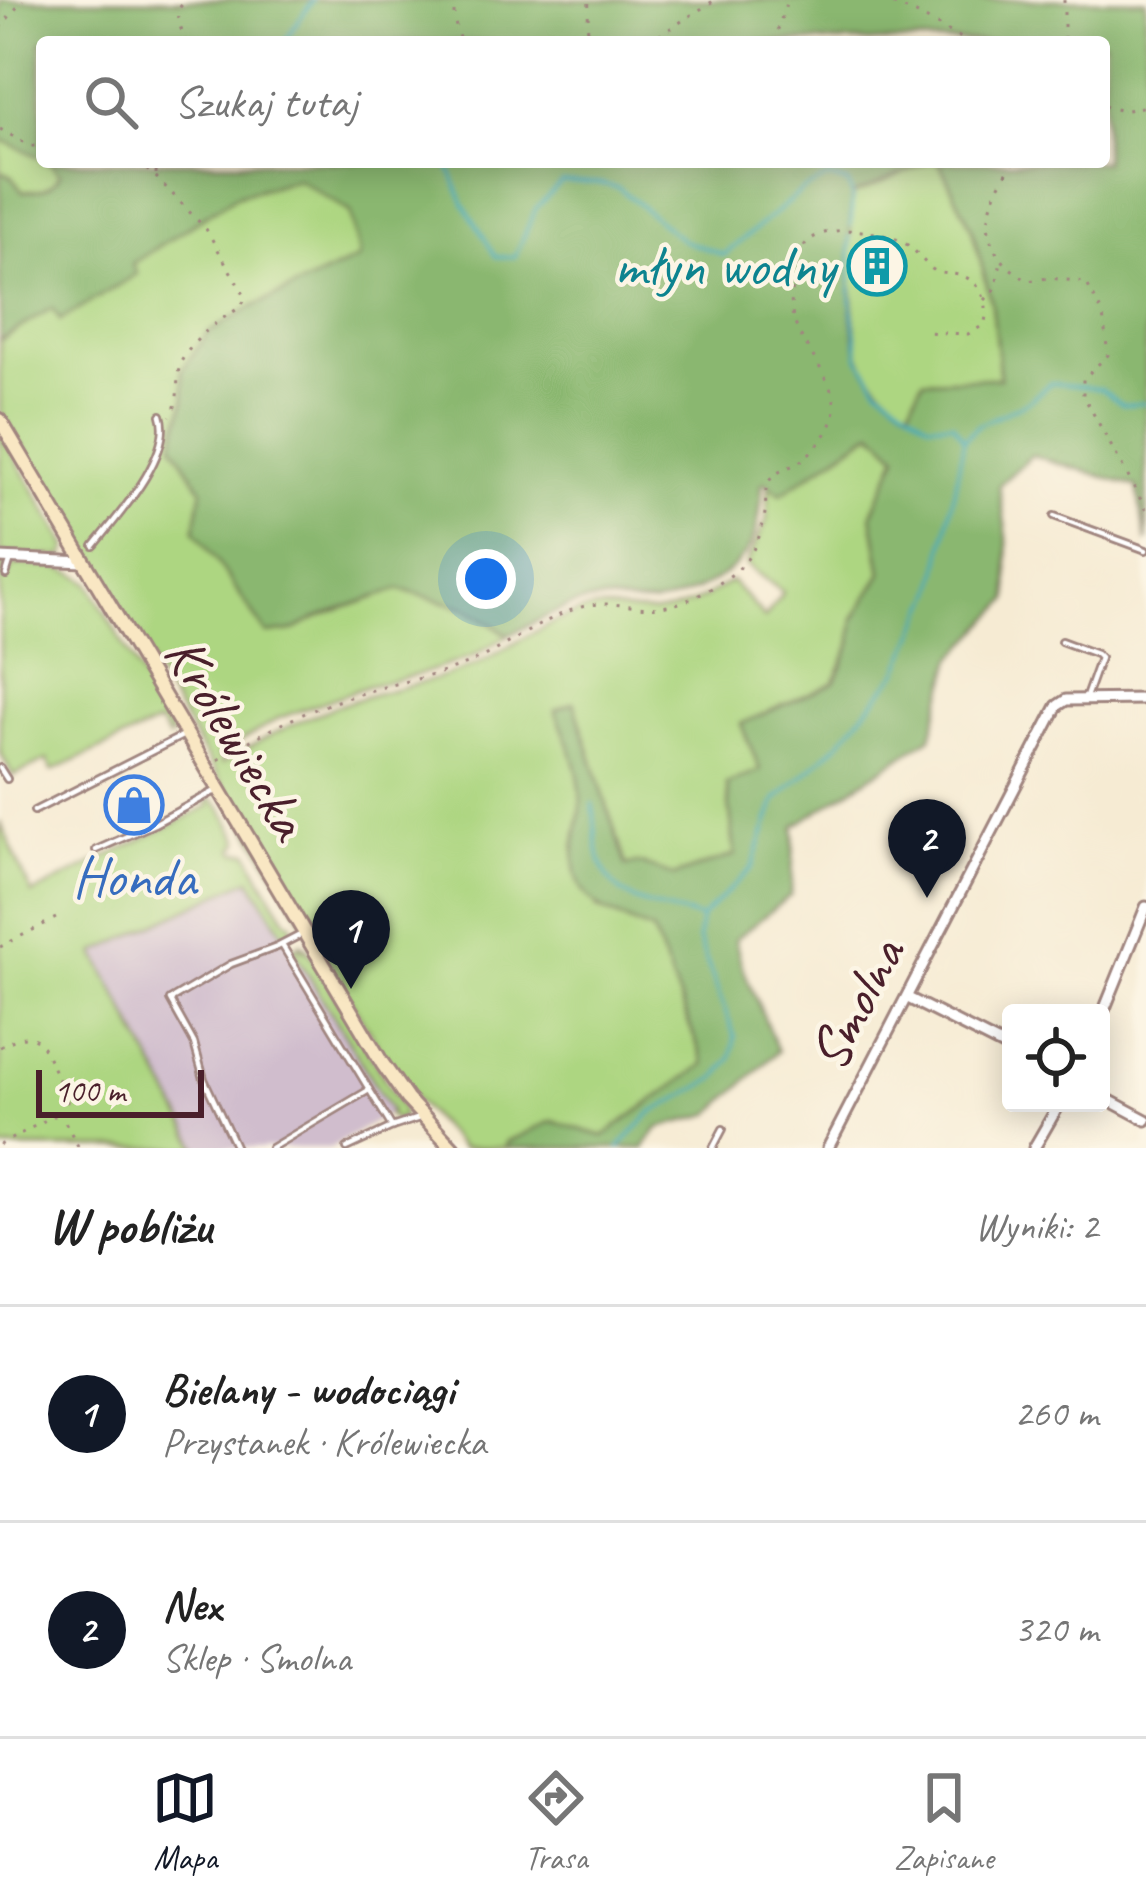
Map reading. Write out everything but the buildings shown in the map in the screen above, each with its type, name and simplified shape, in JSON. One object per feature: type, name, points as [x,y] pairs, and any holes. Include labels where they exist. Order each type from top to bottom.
[{"type":"main road","name":"Królewiecka","points":[[0,420],[382,1063],[453,1148]]},
{"type":"street","points":[[5,559],[84,562]]},
{"type":"street","points":[[1085,700],[1146,699]]},
{"type":"street","name":"Smolna","points":[[828,1148],[1057,706],[1066,700],[1085,700]]},
{"type":"street","points":[[1107,1004],[1146,907]]},
{"type":"street","points":[[908,998],[1002,1045]]},
{"type":"street","points":[[1110,1101],[1146,1120]]},
{"type":"street","points":[[1034,1148],[1055,1112]]},
{"type":"lane","points":[[94,546],[132,497],[161,446],[163,418]]},
{"type":"lane","points":[[1054,515],[1146,550]]},
{"type":"lane","points":[[5,559],[7,575]]},
{"type":"lane","points":[[1061,641],[1100,658],[1085,700]]},
{"type":"lane","points":[[34,811],[186,734]]},
{"type":"lane","points":[[0,768],[7,779]]},
{"type":"lane","points":[[96,850],[219,789]]},
{"type":"lane","points":[[236,1148],[204,1079],[197,1050],[170,1000],[243,958],[304,933]]},
{"type":"lane","points":[[281,945],[392,1126]]},
{"type":"lane","points":[[271,1148],[369,1090]]},
{"type":"lane","points":[[347,1148],[423,1117]]},
{"type":"lane","points":[[712,1148],[723,1129]]},
{"type":"path","points":[[0,28],[23,0]]},
{"type":"path","points":[[183,36],[176,19],[179,6],[187,0]]},
{"type":"path","points":[[454,0],[458,36]]},
{"type":"path","points":[[587,36],[589,0]]},
{"type":"path","points":[[658,36],[715,0]]},
{"type":"path","points":[[776,36],[787,0]]},
{"type":"path","points":[[882,0],[957,36]]},
{"type":"path","points":[[1064,0],[1064,36]]},
{"type":"path","points":[[1110,108],[1123,111],[1146,106]]},
{"type":"path","points":[[0,129],[36,146]]},
{"type":"path","points":[[145,168],[206,229],[246,298],[241,308],[196,341],[180,363],[175,410],[163,418]]},
{"type":"path","points":[[155,176],[156,168]]},
{"type":"path","points":[[1010,168],[991,198],[988,236],[1001,260],[1028,281],[1085,282],[1103,315],[1108,355],[1083,379],[1083,395],[1146,509]]},
{"type":"path","points":[[206,768],[280,723],[474,661],[513,637],[581,607],[664,608],[735,573],[749,558],[764,520],[766,485],[802,460],[826,434],[836,412],[828,385],[793,317],[792,287],[808,241],[840,230],[897,239],[936,272],[970,279],[979,288],[987,315],[977,331],[925,332]]},
{"type":"path","points":[[985,300],[995,289],[1001,260]]},
{"type":"path","points":[[1136,489],[1146,488]]},
{"type":"path","points":[[0,947],[56,917]]},
{"type":"path","points":[[0,1047],[27,1036],[40,1043],[68,1099],[62,1116],[79,1148]]},
{"type":"path","points":[[0,1145],[53,1116],[62,1116]]},
{"type":"shaded area","points":[[251,879],[391,1112],[330,1148],[198,1148],[95,952]]},
{"type":"green space","points":[[0,0],[1146,0],[1146,542],[1137,487],[1032,455],[999,485],[1009,600],[953,658],[931,737],[795,826],[791,895],[735,939],[778,1051],[711,1114],[658,1128],[644,1148],[506,1148],[506,1143],[552,1121],[603,1136],[705,1064],[653,932],[595,904],[578,881],[575,845],[580,787],[555,710],[574,702],[626,866],[638,863],[674,876],[735,855],[727,784],[760,770],[741,724],[835,682],[852,643],[854,619],[882,573],[872,514],[898,455],[873,431],[781,494],[765,482],[755,535],[741,560],[716,580],[671,600],[588,602],[509,635],[466,608],[399,589],[291,631],[267,634],[195,530],[202,490],[173,444],[185,400],[182,370],[208,333],[246,310],[360,258],[350,212],[298,179],[237,195],[132,264],[137,274],[60,320],[52,308],[0,340],[0,171],[28,191],[53,184],[60,174],[54,168],[915,168],[852,195],[850,282],[858,349],[872,377],[909,409],[923,380],[1000,378],[992,304],[972,229],[942,168],[1110,168],[1110,36],[36,36],[36,155],[0,139]]},
{"type":"green space","points":[[0,139],[36,155],[36,168],[56,168],[60,174],[45,189],[22,191],[12,177],[0,171]]},
{"type":"green space","points":[[915,168],[942,168],[972,229],[992,304],[1000,379],[923,380],[910,410],[878,386],[859,358],[849,259],[852,195]]},
{"type":"green space","points":[[299,179],[350,212],[360,258],[246,310],[182,370],[185,400],[173,444],[291,631],[399,589],[466,608],[509,635],[472,657],[368,686],[279,718],[218,755],[222,763],[312,716],[464,670],[583,611],[680,608],[731,581],[765,618],[783,592],[746,565],[767,520],[769,486],[782,493],[874,431],[898,455],[872,514],[882,573],[854,619],[852,642],[834,682],[742,724],[761,771],[727,784],[735,855],[674,876],[638,863],[626,866],[574,702],[556,710],[578,769],[582,804],[574,848],[597,908],[653,932],[705,1064],[603,1137],[552,1121],[506,1142],[506,1148],[461,1148],[414,1098],[390,1066],[0,411],[0,340],[53,307],[61,320],[136,274],[132,264],[237,195]]},
{"type":"green space","points":[[0,432],[68,547],[64,557],[0,554]]},
{"type":"green space","points":[[0,564],[6,564],[5,575],[12,565],[43,566],[72,572],[89,583],[173,734],[169,738],[159,723],[52,771],[47,760],[13,776],[0,752]]},
{"type":"green space","points":[[212,799],[240,841],[234,849],[249,852],[293,930],[286,938],[250,879],[95,953],[198,1148],[0,1148],[0,822],[32,894],[209,806]]},
{"type":"green space","points":[[299,942],[401,1107],[402,1117],[395,1120],[388,1114],[391,1111],[292,948],[303,950]]},
{"type":"waterway","points":[[288,36],[313,0]]},
{"type":"waterway","points":[[449,168],[464,204],[496,257],[515,257],[536,208],[562,182],[619,188],[682,240],[724,255],[803,190],[828,178],[848,183],[851,226]]},
{"type":"waterway","points":[[850,236],[859,358],[878,386],[928,423],[953,423],[963,438]]},
{"type":"waterway","points":[[965,438],[978,425],[1029,401],[1050,383],[1101,389],[1123,405],[1146,403]]},
{"type":"waterway","points":[[619,1148],[650,1114],[715,1079],[731,1059],[735,1037],[698,939],[700,919],[752,868],[776,800],[839,743],[898,672],[935,590],[964,439]]},
{"type":"waterway","points":[[593,804],[599,856],[612,883],[633,899],[699,918]]},
{"type":"place","name":"młyn wodny","points":[[877,266]]},
{"type":"place","name":"Honda","points":[[134,805]]},
{"type":"place","name":"Nex","points":[[927,898]]},
{"type":"place","name":"Bielany - wodociągi","points":[[351,989]]}]
